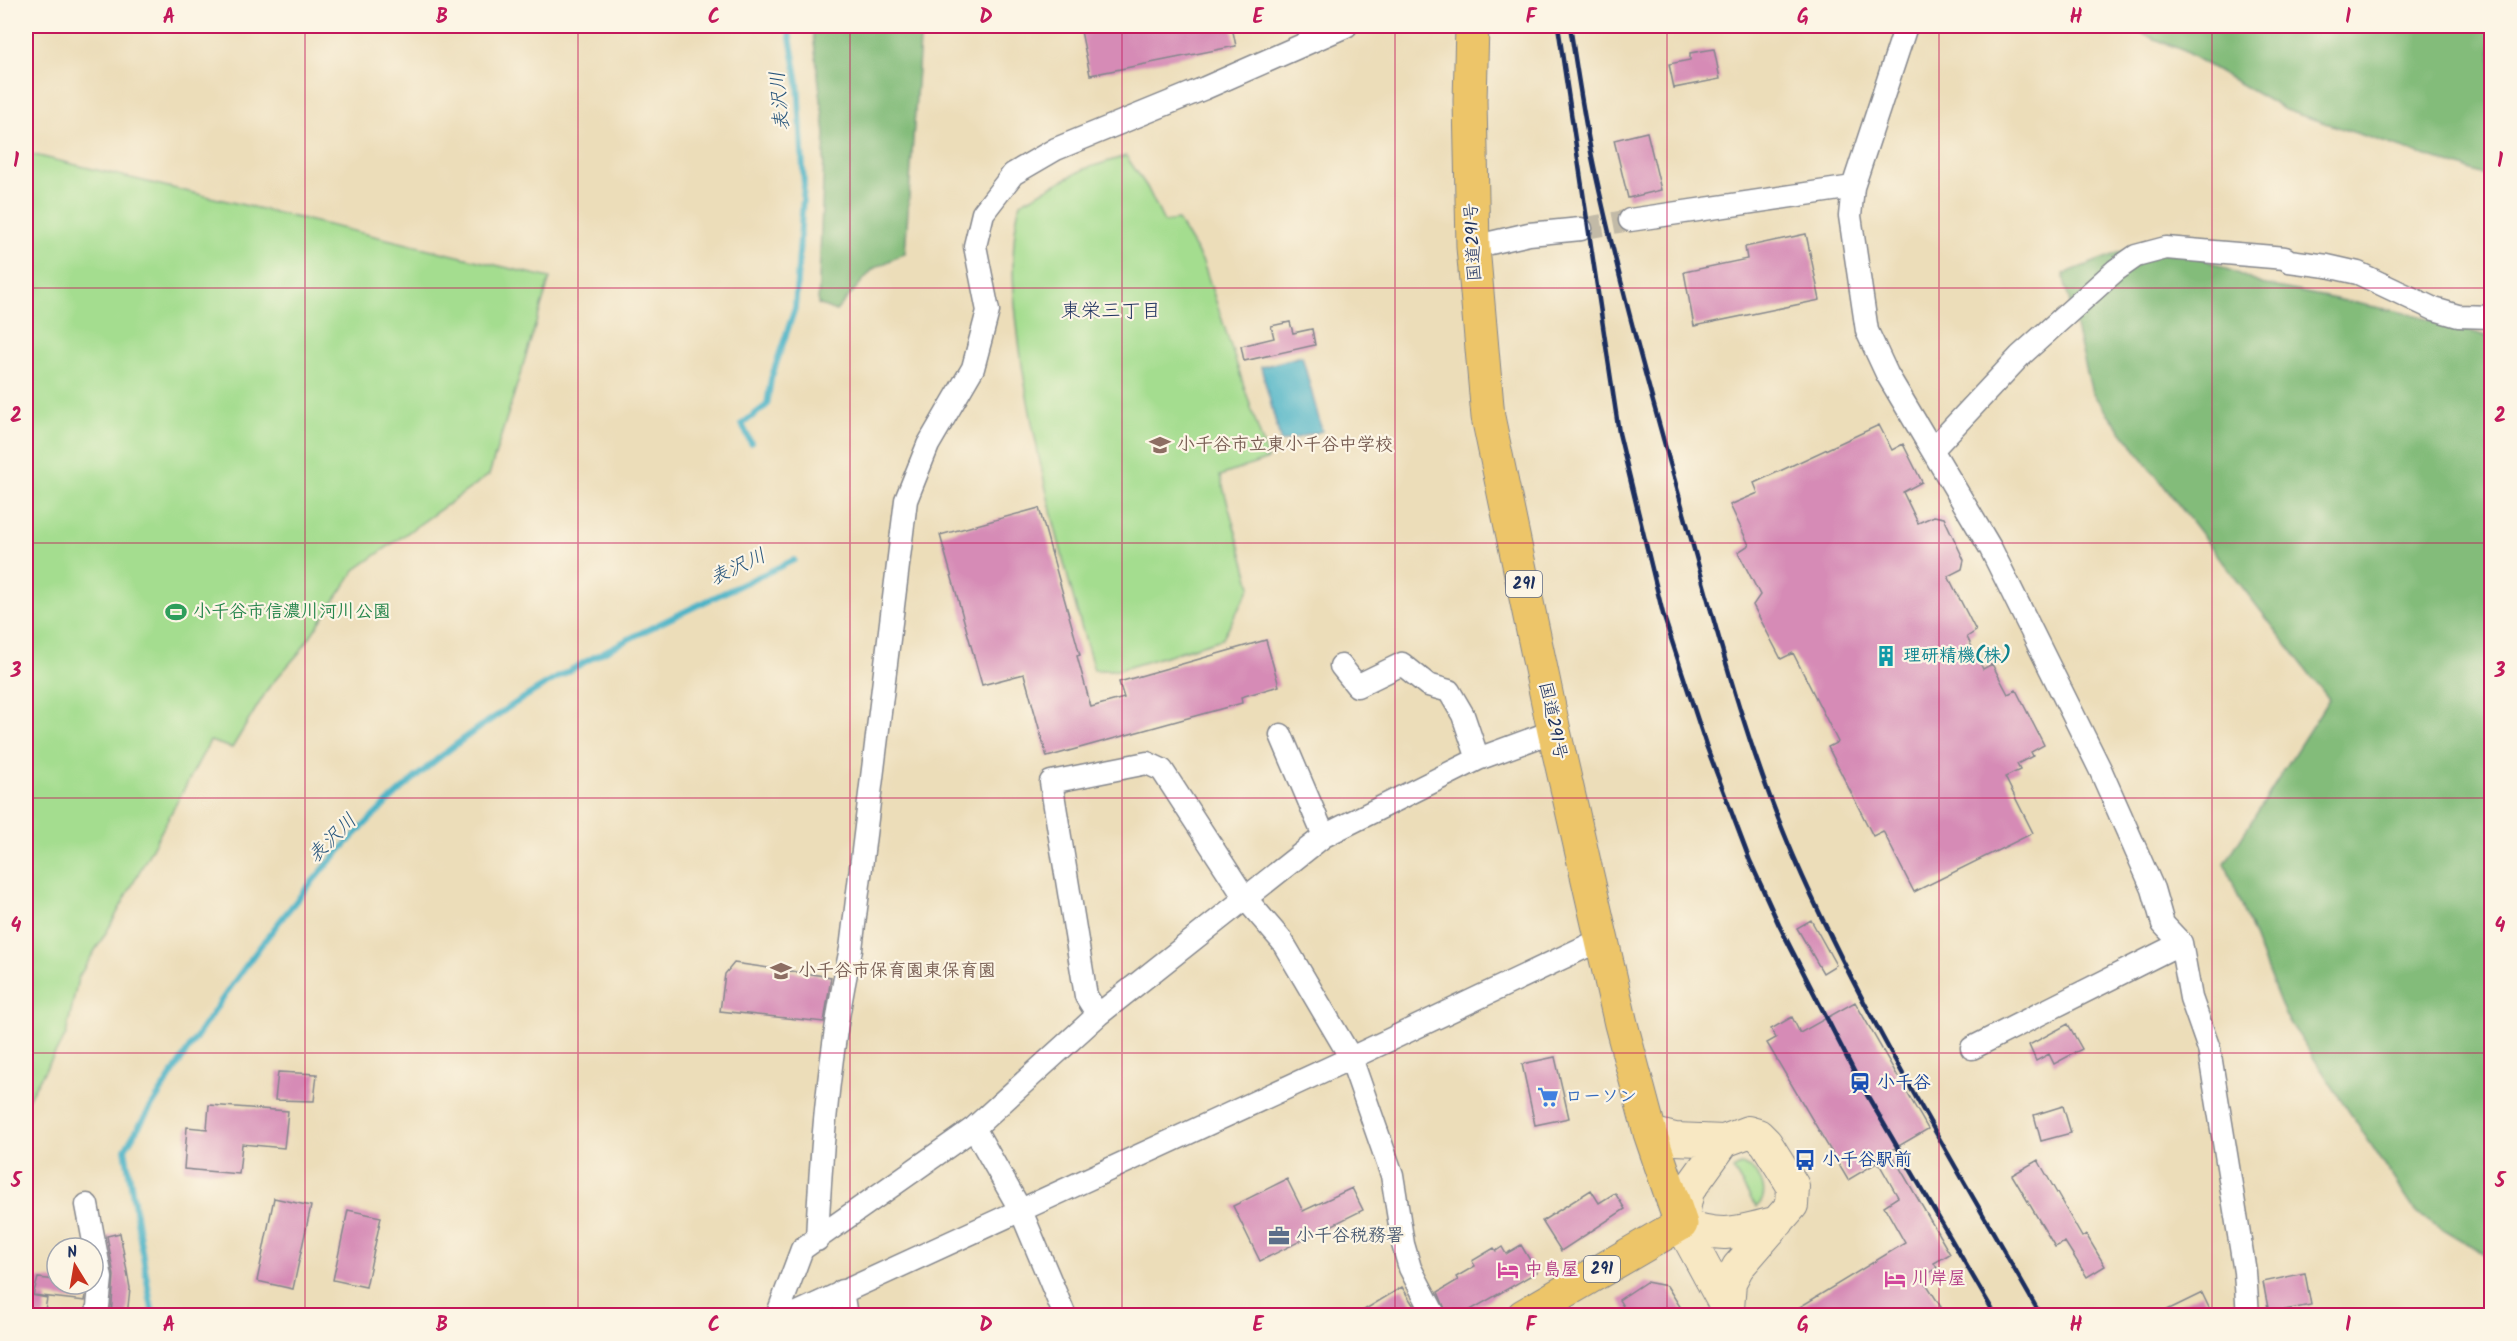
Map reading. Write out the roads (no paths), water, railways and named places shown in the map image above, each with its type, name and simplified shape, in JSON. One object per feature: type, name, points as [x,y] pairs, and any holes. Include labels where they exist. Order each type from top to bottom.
[{"type":"highway","name":"国道291号","points":[[1472,26],[1470,100],[1473,247],[1488,417],[1554,731],[1602,939],[1650,1133],[1681,1224]]},
{"type":"highway","name":"291","points":[[1523,1316],[1681,1224]]},
{"type":"street","points":[[817,1240],[827,1114],[844,982],[852,949],[906,500],[927,445],[973,368],[988,311],[975,246],[982,213],[1013,174],[1056,149],[1205,88],[1346,26]]},
{"type":"street","points":[[1906,26],[1853,187],[1850,216],[1867,331],[1887,374],[1991,549],[2100,769],[2153,889],[2163,924],[2181,942],[2192,998],[2209,1049],[2245,1272],[2248,1316]]},
{"type":"street","points":[[1630,220],[1853,187]]},
{"type":"street","points":[[1473,247],[1529,234],[1581,229]]},
{"type":"street","points":[[1933,449],[2020,356],[2116,270],[2136,256],[2166,248],[2285,258],[2289,261],[2327,266],[2358,273],[2434,309],[2458,316],[2492,317]]},
{"type":"street","points":[[1341,666],[1357,686],[1402,664],[1428,685],[1449,691],[1463,715],[1478,759]]},
{"type":"street","points":[[777,1316],[802,1249],[974,1128],[1098,1015],[1324,836],[1478,759],[1554,731]]},
{"type":"street","points":[[1281,735],[1324,836]]},
{"type":"street","points":[[1098,1015],[1086,996],[1051,782],[1147,764],[1162,770],[1245,898],[1282,941],[1351,1059],[1392,1175],[1402,1244],[1410,1268],[1434,1316]]},
{"type":"street","points":[[791,1316],[1351,1059],[1602,939]]},
{"type":"street","points":[[1972,1048],[2181,942]]},
{"type":"street","points":[[974,1128],[1021,1210],[1065,1316]]},
{"type":"street","points":[[1650,1133],[1674,1139],[1724,1141],[1748,1132],[1758,1135],[1766,1143],[1793,1186],[1792,1205],[1738,1267],[1730,1282],[1730,1312]]},
{"type":"street","points":[[1724,1141],[1688,1191],[1681,1224],[1730,1312]]},
{"type":"street","points":[[87,1205],[101,1278],[97,1316]]},
{"type":"street","points":[[1681,1224],[1708,1234],[1723,1234],[1778,1222]]},
{"type":"street","points":[[842,1291],[846,1316]]},
{"type":"water","points":[[1302,356],[1322,431],[1281,442],[1261,367]]},
{"type":"waterway","name":"表沢川","points":[[751,443],[742,424],[767,405],[771,379],[795,308],[804,185],[798,82],[788,26]]},
{"type":"waterway","name":"表沢川","points":[[153,1316],[125,1149],[227,992],[303,893],[344,846],[388,802],[435,761],[476,730],[563,674],[654,626],[794,560]]},
{"type":"tunnel","points":[[1581,229],[1630,220]]},
{"type":"railway","points":[[1558,26],[1619,433],[1663,614],[1706,745],[1750,861],[1779,925],[1860,1083],[1996,1316]]},
{"type":"railway","points":[[1570,26],[1592,158],[1625,298],[1718,635],[1745,725],[1776,813],[1821,916],[1880,1032],[2041,1316]]},
{"type":"place","name":"小千谷市立東小千谷中学校","points":[[1160,445]]},
{"type":"place","name":"小千谷市信濃川河川公園","points":[[176,612]]},
{"type":"place","name":"理研精機(株)","points":[[1886,656]]},
{"type":"place","name":"小千谷市保育園東保育園","points":[[781,971]]},
{"type":"place","name":"小千谷","points":[[1860,1083]]},
{"type":"place","name":"ローソン","points":[[1548,1097]]},
{"type":"place","name":"小千谷駅前","points":[[1805,1160]]},
{"type":"place","name":"小千谷税務署","points":[[1279,1236]]},
{"type":"place","name":"中島屋","points":[[1508,1270]]},
{"type":"place","name":"川岸屋","points":[[1895,1279]]},
{"type":"district","name":"東栄三丁目","points":[[1111,312]]}]
